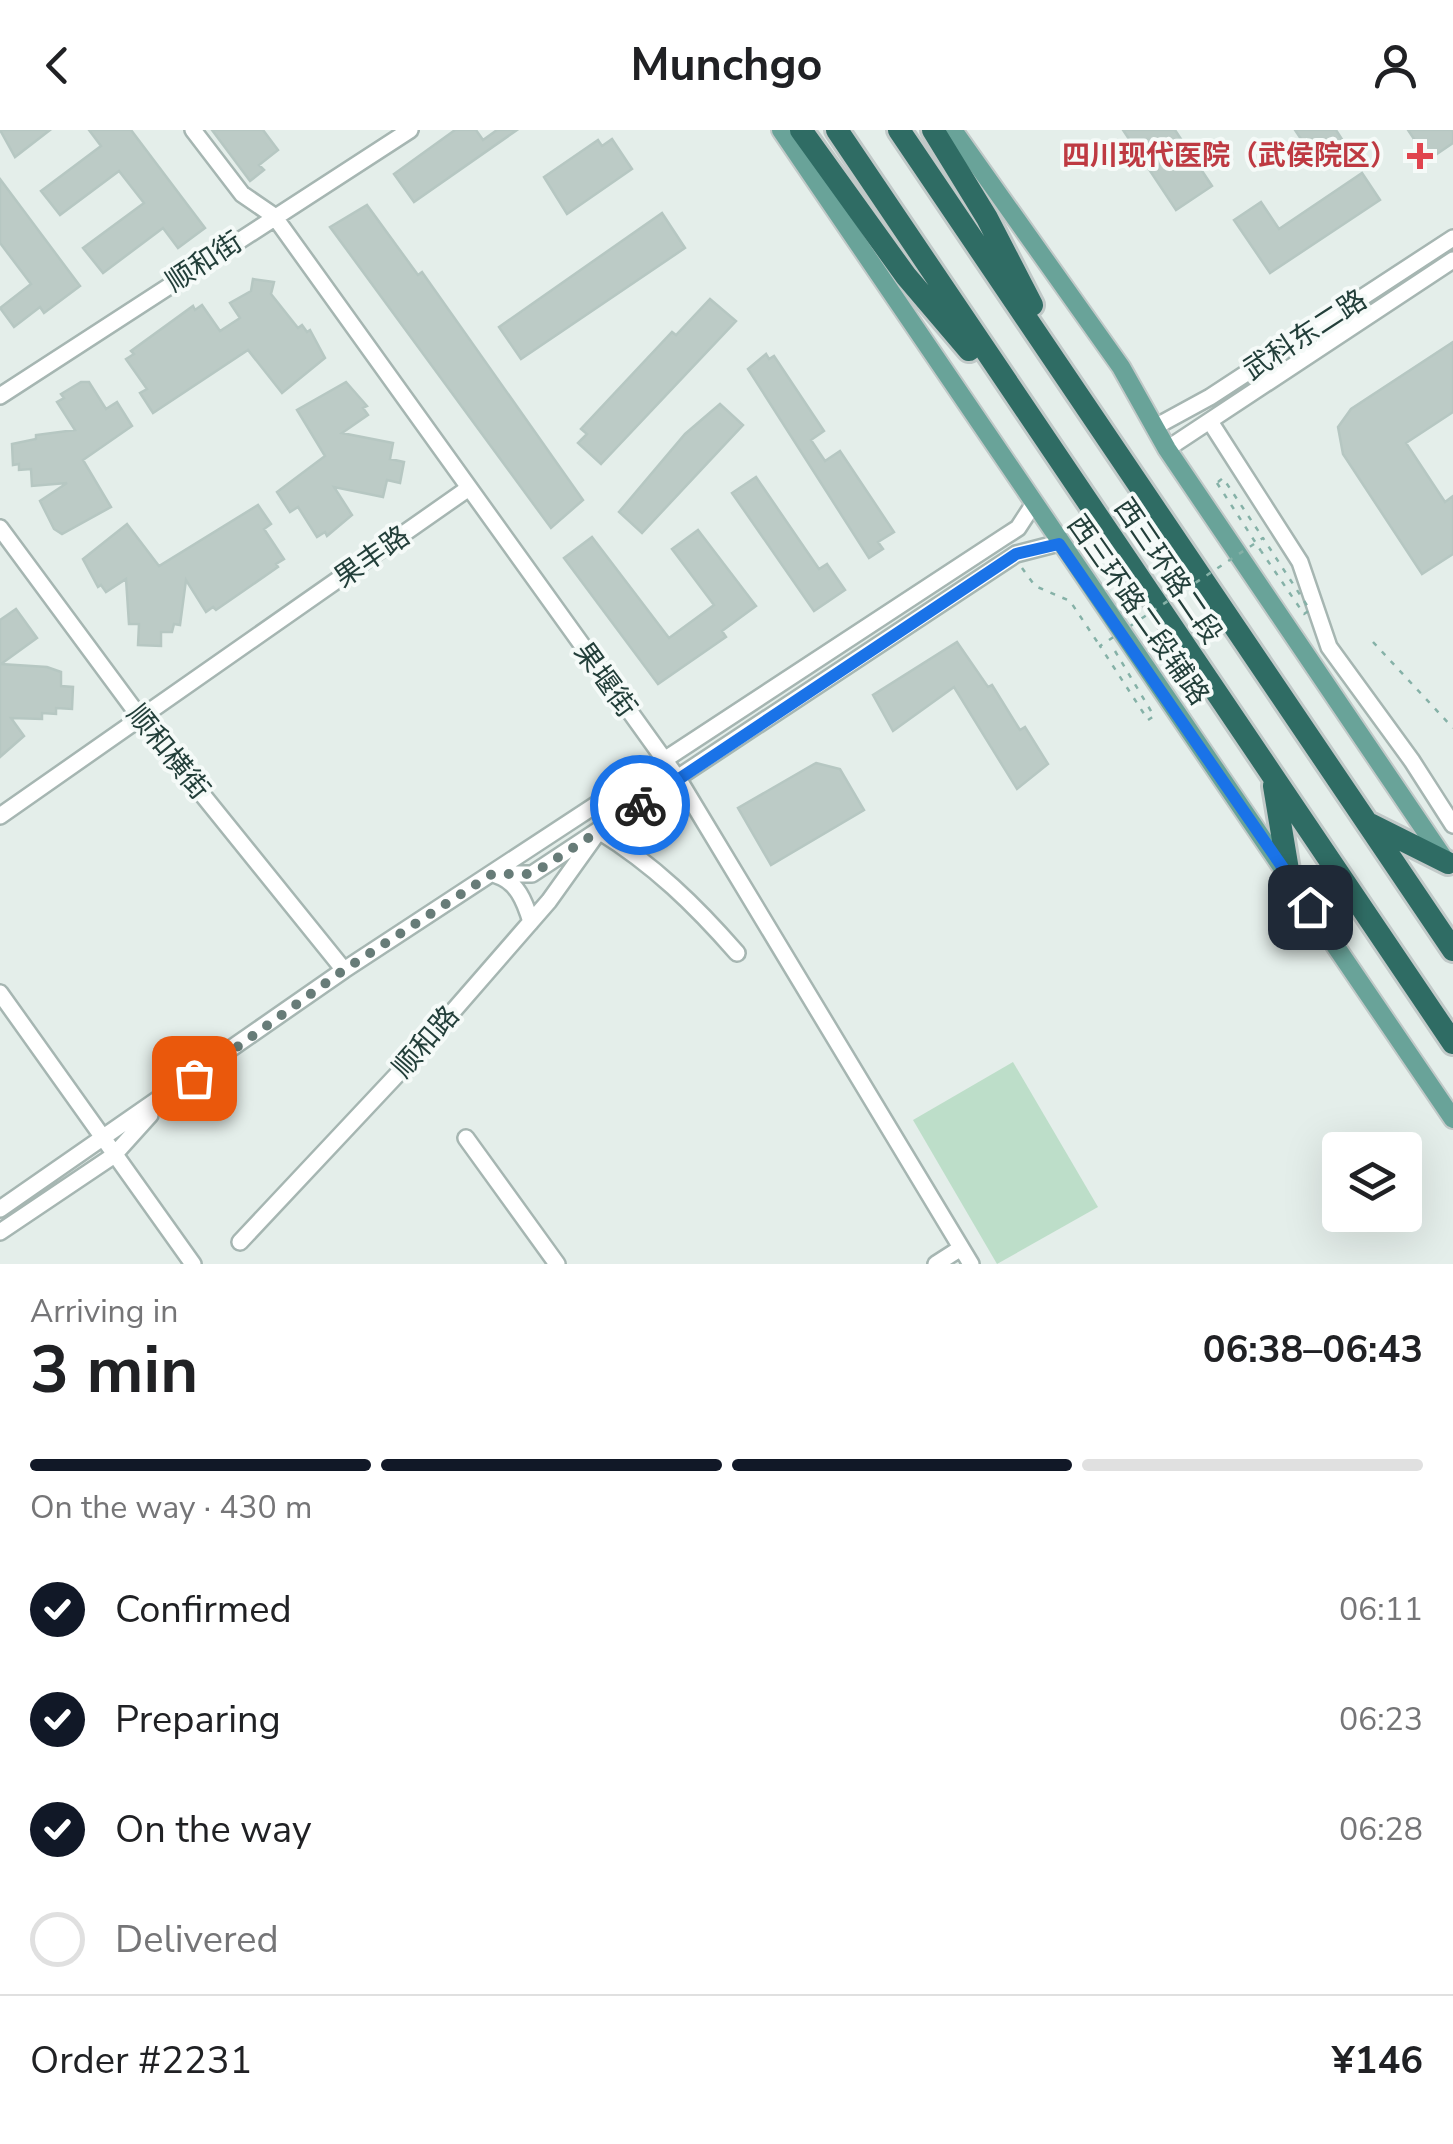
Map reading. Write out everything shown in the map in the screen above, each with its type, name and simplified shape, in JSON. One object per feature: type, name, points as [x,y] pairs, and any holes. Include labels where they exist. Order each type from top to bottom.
[{"type":"highway","points":[[801,130],[906,276],[1036,428]]},
{"type":"highway","name":"西三环路二段","points":[[837,130],[1453,1043]]},
{"type":"highway","name":"西三环路二段","points":[[899,130],[1453,950]]},
{"type":"highway","points":[[933,130],[987,218],[1080,398]]},
{"type":"highway","points":[[1273,778],[1289,876]]},
{"type":"highway","points":[[1367,823],[1450,867]]},
{"type":"main road","name":"西三环路二段辅路","points":[[781,130],[1453,1119]]},
{"type":"main road","points":[[954,130],[1002,205],[1121,367],[1167,449],[1450,867]]},
{"type":"street","name":"果堰街","points":[[193,130],[242,194],[274,216],[466,490],[679,780],[971,1264]]},
{"type":"street","name":"顺和街","points":[[0,396],[410,130]]},
{"type":"street","name":"武科东二路","points":[[1155,428],[1210,398],[1453,238]]},
{"type":"street","name":"武科东二路","points":[[1167,449],[1453,260]]},
{"type":"street","points":[[1210,423],[1300,562],[1329,647],[1412,760],[1453,825]]},
{"type":"street","name":"果丰路","points":[[138,716],[277,624],[466,490]]},
{"type":"street","points":[[0,1209],[164,1099],[344,970],[512,864],[1018,528],[1033,504]]},
{"type":"street","name":"顺和横街","points":[[0,528],[138,716],[344,970]]},
{"type":"street","name":"顺和路","points":[[532,874],[1016,554],[1059,544]]},
{"type":"street","points":[[0,816],[138,716]]},
{"type":"street","points":[[600,831],[648,860],[696,906],[737,954]]},
{"type":"street","name":"顺和路","points":[[240,1242],[408,1063],[532,922],[600,831]]},
{"type":"street","points":[[512,864],[532,874],[549,901]]},
{"type":"street","points":[[492,874],[532,874]]},
{"type":"street","points":[[492,874],[508,878],[532,922]]},
{"type":"street","points":[[0,994],[100,1140],[192,1264]]},
{"type":"street","points":[[0,1232],[113,1156],[164,1099]]},
{"type":"street","points":[[466,1138],[557,1264]]},
{"type":"street","points":[[936,1264],[961,1248]]},
{"type":"path","points":[[1223,478],[1264,538],[1310,610],[1304,614],[1218,483],[1223,478]]},
{"type":"path","points":[[1100,646],[1264,538]]},
{"type":"path","points":[[1021,567],[1035,586],[1070,601],[1148,720],[1154,716],[1114,651]]},
{"type":"path","points":[[1372,642],[1453,728]]},
{"type":"green space","points":[[1013,1062],[1098,1207],[997,1264],[913,1120]]},
{"type":"building","points":[[0,130],[50,130],[15,157]]},
{"type":"building","points":[[89,130],[131,130],[205,228],[178,248],[163,228],[103,273],[83,248],[144,203],[119,171],[60,215],[41,191],[101,146]]},
{"type":"building","points":[[212,130],[263,130],[278,150],[259,165],[264,170],[250,181]]},
{"type":"building","points":[[455,130],[476,130],[483,140],[497,130],[517,130],[414,202],[394,174]]},
{"type":"building","points":[[1123,130],[1175,130],[1212,186],[1176,210]]},
{"type":"building","points":[[1295,130],[1336,130],[1343,141],[1315,160]]},
{"type":"building","points":[[1408,130],[1453,130],[1453,143],[1428,160]]},
{"type":"building","points":[[612,139],[632,169],[567,214],[544,177],[598,140],[602,146]]},
{"type":"building","points":[[1362,173],[1380,200],[1270,273],[1234,220],[1261,202],[1279,229]]},
{"type":"building","points":[[0,179],[80,286],[44,313],[40,307],[14,327],[0,308],[31,284],[0,243]]},
{"type":"building","points":[[367,205],[418,275],[422,272],[583,500],[551,528],[330,227]]},
{"type":"building","points":[[662,213],[685,248],[521,359],[499,327]]},
{"type":"building","points":[[253,279],[274,282],[271,294],[298,328],[302,325],[307,332],[310,330],[325,358],[282,393],[248,350],[153,413],[140,393],[147,389],[126,359],[134,354],[131,351],[193,306],[195,310],[202,305],[220,331],[240,318],[230,303],[251,291]]},
{"type":"building","points":[[710,299],[736,321],[601,464],[578,443],[587,434],[581,429],[672,332],[676,335]]},
{"type":"building","points":[[1453,342],[1453,412],[1406,443],[1445,502],[1453,496],[1453,554],[1422,574],[1343,454],[1338,427],[1351,409]]},
{"type":"building","points":[[766,354],[769,359],[774,356],[824,431],[811,440],[825,461],[840,451],[894,532],[878,542],[883,549],[869,558],[748,369]]},
{"type":"building","points":[[81,382],[89,382],[106,409],[117,402],[132,426],[83,460],[111,507],[62,534],[54,529],[40,501],[67,483],[32,486],[31,469],[19,470],[19,464],[13,465],[12,444],[36,439],[36,435],[75,430],[57,402],[64,398],[61,394]]},
{"type":"building","points":[[346,382],[367,406],[363,408],[368,415],[342,433],[393,443],[390,459],[404,462],[400,483],[387,480],[383,497],[334,487],[352,515],[327,536],[325,532],[317,537],[298,507],[290,512],[277,492],[325,456],[297,410]]},
{"type":"building","points":[[720,404],[743,425],[642,533],[619,512],[685,434]]},
{"type":"building","points":[[756,477],[819,569],[827,564],[845,590],[814,611],[732,493]]},
{"type":"building","points":[[258,505],[271,524],[264,529],[284,559],[276,564],[278,567],[216,610],[213,607],[206,612],[186,580],[180,625],[174,624],[172,632],[161,632],[161,646],[138,645],[139,624],[129,624],[126,579],[106,592],[101,585],[98,587],[83,559],[127,524],[159,566]]},
{"type":"building","points":[[698,530],[756,606],[722,631],[726,637],[658,684],[564,558],[592,537],[669,638],[714,605],[672,549]]},
{"type":"building","points":[[16,609],[37,638],[1,664],[47,667],[61,672],[61,686],[73,687],[72,709],[56,708],[56,714],[42,713],[42,719],[11,718],[24,736],[0,757],[0,620]]},
{"type":"building","points":[[957,642],[988,687],[992,685],[1020,730],[1025,727],[1048,764],[1017,789],[954,687],[893,731],[873,695]]},
{"type":"building","points":[[816,763],[840,769],[864,810],[771,865],[738,808]]},
{"type":"way so far","points":[[194,1078],[344,970],[492,874],[532,874],[640,805]]},
{"type":"place","name":"四川现代医院（武侯院区）","points":[[1420,156]]},
{"type":"route","points":[[640,805],[1016,554],[1059,544],[1310,907]]}]
